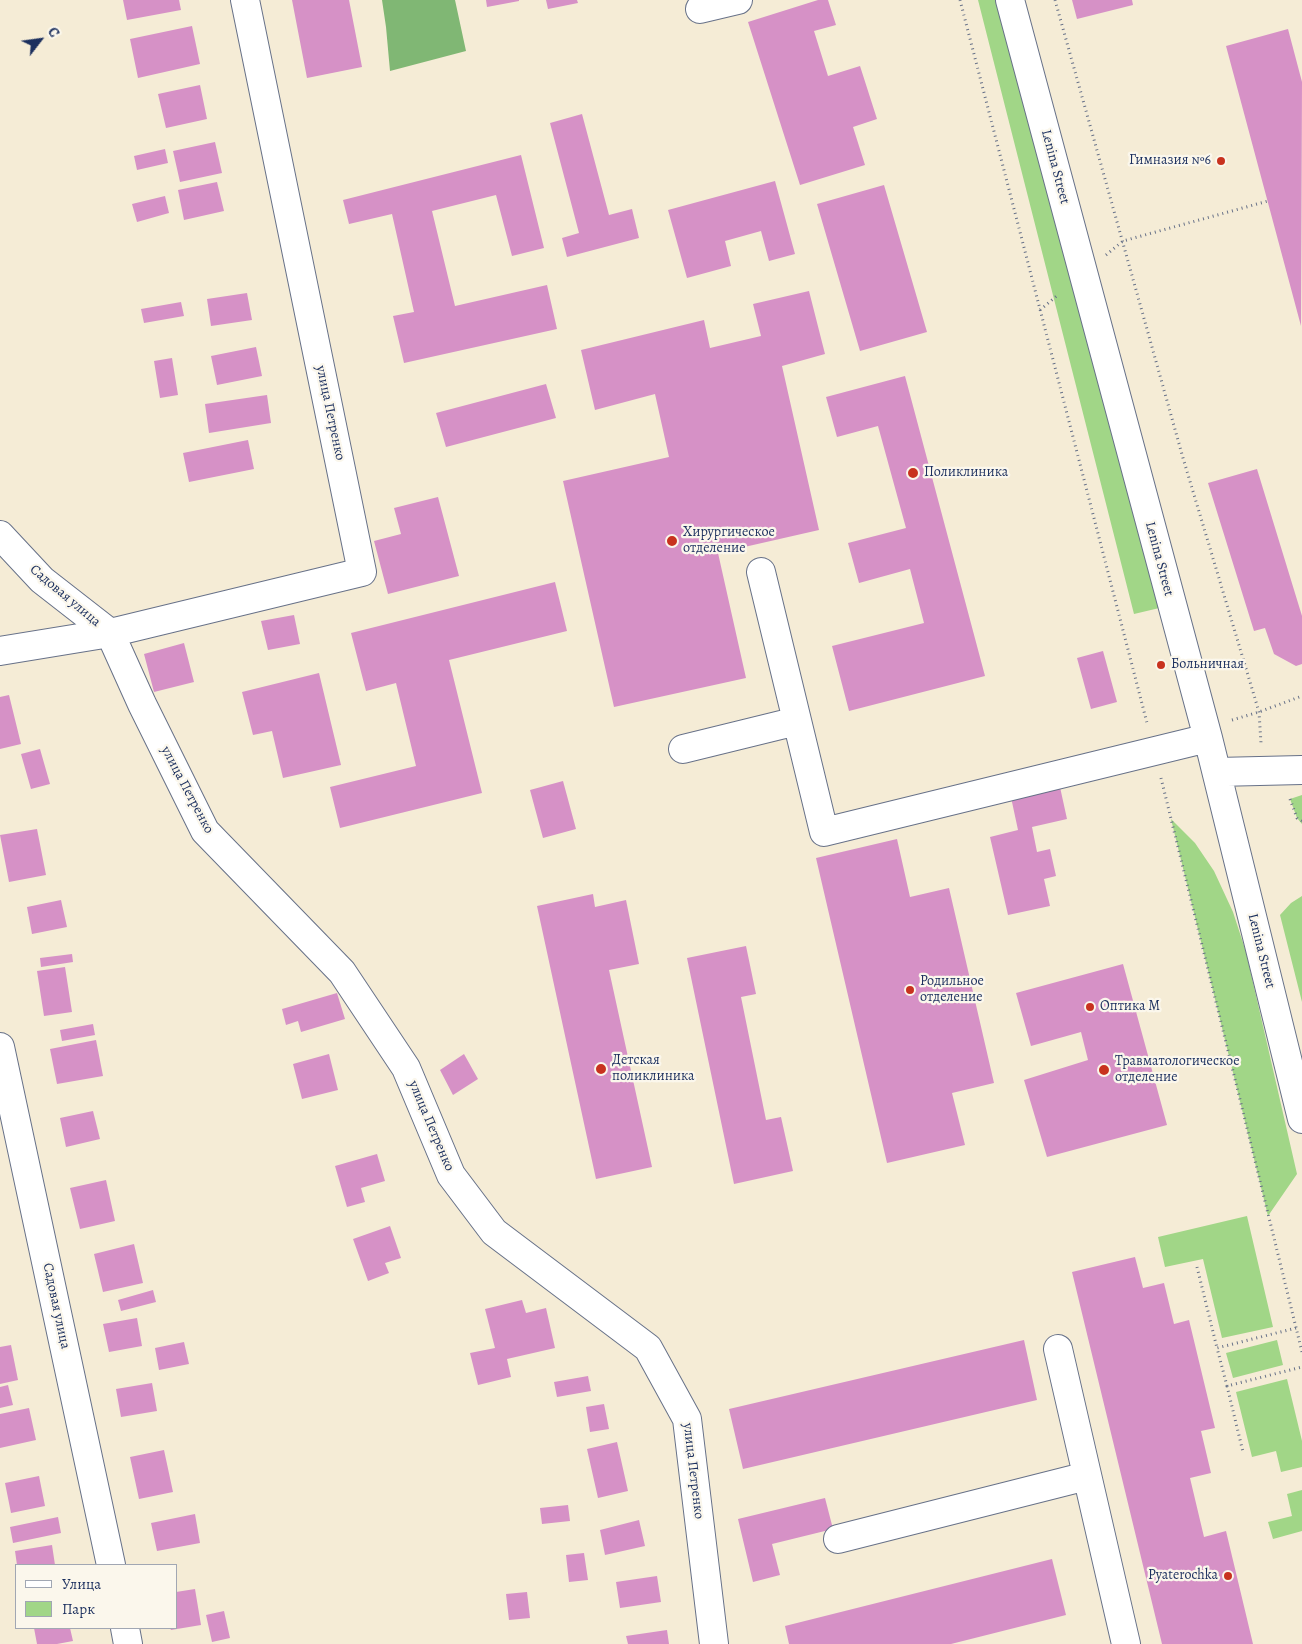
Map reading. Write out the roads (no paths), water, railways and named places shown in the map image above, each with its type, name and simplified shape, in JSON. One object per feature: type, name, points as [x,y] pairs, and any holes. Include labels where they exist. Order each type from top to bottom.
[{"type":"street","name":"улица Петренко","points":[[0,651],[110,634],[362,572],[245,0]]},
{"type":"street","points":[[700,9],[738,0]]},
{"type":"street","name":"Lenina Street","points":[[1010,0],[1208,738],[1302,1119]]},
{"type":"street","name":"Садовая улица","points":[[0,535],[42,580],[110,634]]},
{"type":"street","points":[[762,572],[824,832],[1208,738]]},
{"type":"street","name":"улица Петренко","points":[[110,634],[142,704],[205,830],[342,972],[406,1068],[451,1175],[488,1225],[494,1232],[648,1348],[687,1419],[714,1644]]},
{"type":"street","points":[[683,749],[797,721]]},
{"type":"street","points":[[1216,772],[1302,770]]},
{"type":"street","name":"Садовая улица","points":[[0,1047],[112,1564]]},
{"type":"street","points":[[1058,1349],[1126,1644]]},
{"type":"street","points":[[838,1540],[1087,1476]]},
{"type":"street","points":[[125,1629],[128,1644]]},
{"type":"place","name":"Гимназия №6","points":[[1221,161]]},
{"type":"place","name":"Поликлиника","points":[[913,473]]},
{"type":"place","name":"Хирургическое отделение","points":[[672,541]]},
{"type":"place","name":"Больничная","points":[[1161,665]]},
{"type":"place","name":"Родильное отделение","points":[[910,990]]},
{"type":"place","name":"Оптика М","points":[[1090,1007]]},
{"type":"place","name":"Детская поликлиника","points":[[601,1069]]},
{"type":"place","name":"Травматологическое отделение","points":[[1104,1070]]},
{"type":"place","name":"Pyaterochka","points":[[1228,1576]]}]
